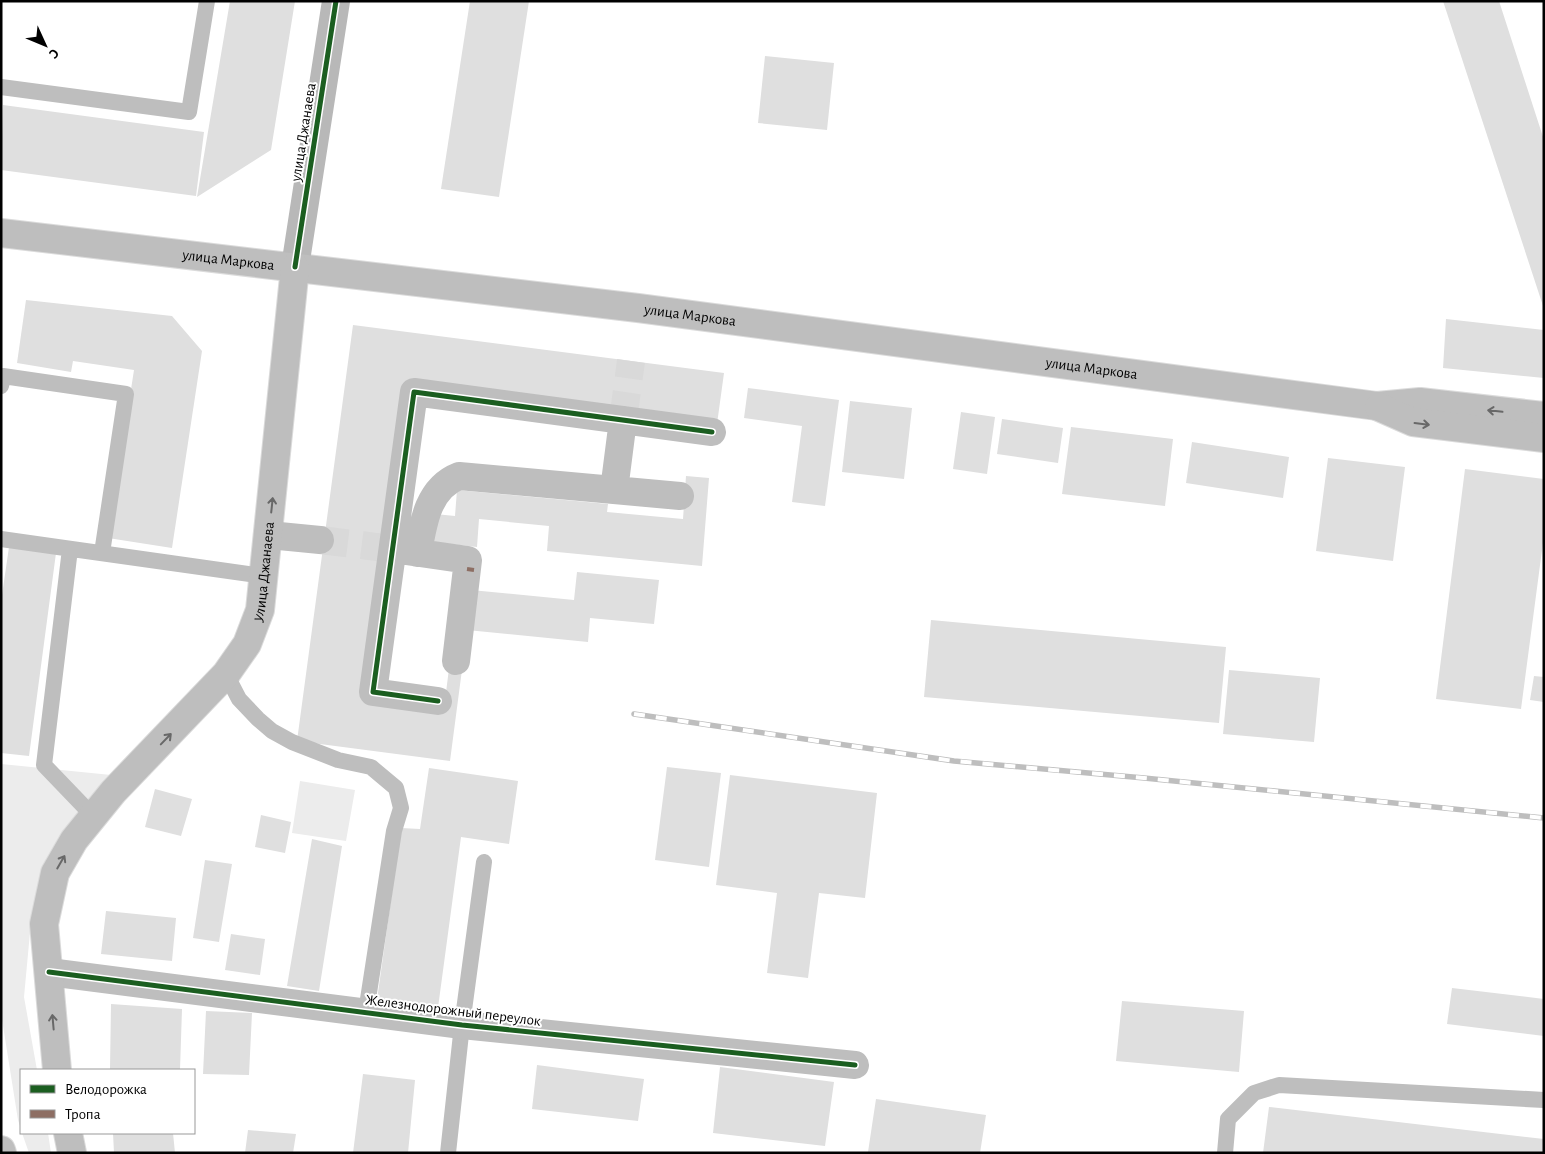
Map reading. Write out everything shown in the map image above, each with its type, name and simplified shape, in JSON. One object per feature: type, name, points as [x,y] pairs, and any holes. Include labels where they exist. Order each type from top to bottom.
[{"type":"main road","name":"улица Маркова","points":[[1,233],[648,310],[1377,406],[1420,402],[1544,416]]},
{"type":"main road","name":"улица Джанаева","points":[[57,1069],[44,924],[55,873],[74,840],[113,792],[226,674],[247,644],[260,610],[295,267]]},
{"type":"main road","points":[[438,701],[373,692],[405,551],[414,392],[712,432]]},
{"type":"main road","name":"улица Маркова","points":[[1377,406],[1413,422],[1544,438]]},
{"type":"main road","points":[[614,490],[623,420]]},
{"type":"main road","points":[[405,551],[423,522],[428,506],[449,480],[459,476],[680,496]]},
{"type":"main road","points":[[269,535],[320,540]]},
{"type":"main road","points":[[405,551],[468,560],[471,569],[456,661]]},
{"type":"main road","name":"Железнодорожный переулок","points":[[49,972],[462,1024],[855,1065]]},
{"type":"main road","points":[[68,1134],[72,1153]]},
{"type":"street","name":"улица Джанаева","points":[[295,267],[336,1]]},
{"type":"lane","points":[[1,87],[189,112],[207,1]]},
{"type":"lane","points":[[1,386],[3,376],[126,394],[102,554]]},
{"type":"lane","points":[[1,539],[263,576]]},
{"type":"lane","points":[[70,549],[44,765],[93,816]]},
{"type":"lane","points":[[226,674],[239,699],[272,731],[292,742],[338,760],[371,767],[396,788],[401,808],[394,831],[366,1012]]},
{"type":"lane","points":[[448,1153],[462,1024],[484,862]]},
{"type":"lane","points":[[1225,1153],[1228,1118],[1254,1093],[1279,1085],[1544,1100]]},
{"type":"shaded area","points":[[1,764],[111,775],[64,842],[32,911],[24,997],[37,1069],[20,1069],[20,1126],[1,1013]]},
{"type":"shaded area","points":[[300,781],[355,790],[346,841],[292,833]]},
{"type":"shaded area","points":[[22,1134],[48,1134],[51,1153],[29,1153]]},
{"type":"building","points":[[230,1],[295,1],[271,150],[197,197]]},
{"type":"building","points":[[470,1],[529,1],[499,197],[441,189]]},
{"type":"building","points":[[1443,1],[1499,1],[1544,140],[1544,309]]},
{"type":"building","points":[[765,56],[834,63],[827,130],[758,123]]},
{"type":"building","points":[[3,105],[204,132],[196,196],[1,170]]},
{"type":"building","points":[[26,300],[172,316],[202,351],[172,548],[108,538],[134,370],[73,361],[71,372],[17,363]]},
{"type":"building","points":[[1446,319],[1544,330],[1544,378],[1443,368]]},
{"type":"building","points":[[353,325],[724,373],[717,424],[407,383],[365,699],[444,709],[450,660],[463,662],[450,761],[297,741]]},
{"type":"building","points":[[748,388],[839,400],[825,506],[792,502],[802,426],[744,418]]},
{"type":"building","points":[[850,401],[912,408],[904,479],[842,472]]},
{"type":"building","points":[[961,412],[995,417],[987,474],[953,469]]},
{"type":"building","points":[[1002,419],[1063,428],[1058,463],[997,454]]},
{"type":"building","points":[[1071,427],[1173,439],[1165,506],[1062,494]]},
{"type":"building","points":[[1192,442],[1289,457],[1283,498],[1186,483]]},
{"type":"building","points":[[1328,458],[1405,467],[1393,561],[1316,551]]},
{"type":"building","points":[[1465,469],[1544,479],[1544,535],[1521,709],[1436,699]]},
{"type":"building","points":[[686,476],[709,478],[702,566],[547,551],[549,526],[479,519],[477,547],[432,542],[435,514],[455,516],[457,490],[608,504],[607,512],[683,519]]},
{"type":"building","points":[[9,547],[56,553],[29,756],[1,753],[1,602]]},
{"type":"building","points":[[577,572],[659,580],[654,624],[590,618],[588,642],[467,630],[471,590],[574,600]]},
{"type":"building","points":[[931,620],[1226,647],[1219,723],[924,697]]},
{"type":"building","points":[[1229,670],[1320,678],[1314,742],[1223,734]]},
{"type":"building","points":[[1534,676],[1544,677],[1544,702],[1530,700]]},
{"type":"building","points":[[667,767],[721,773],[709,867],[655,860]]},
{"type":"building","points":[[429,768],[518,781],[509,844],[461,837],[437,1015],[376,1007],[401,828],[420,829]]},
{"type":"building","points":[[730,775],[877,793],[865,898],[819,893],[808,978],[767,973],[777,893],[716,885]]},
{"type":"building","points":[[155,789],[192,799],[181,836],[145,827]]},
{"type":"building","points":[[261,815],[291,822],[285,853],[255,847]]},
{"type":"building","points":[[312,839],[342,846],[319,991],[287,986]]},
{"type":"building","points":[[205,860],[232,864],[219,942],[193,938]]},
{"type":"building","points":[[106,911],[176,918],[172,961],[101,954]]},
{"type":"building","points":[[231,934],[265,939],[260,975],[225,970]]},
{"type":"building","points":[[1452,988],[1544,999],[1544,1036],[1447,1024]]},
{"type":"building","points":[[1122,1001],[1244,1011],[1239,1072],[1116,1061]]},
{"type":"building","points":[[111,1004],[182,1009],[180,1069],[110,1069]]},
{"type":"building","points":[[206,1011],[252,1013],[249,1075],[203,1074]]},
{"type":"building","points":[[537,1065],[644,1079],[638,1121],[532,1109]]},
{"type":"building","points":[[720,1067],[834,1082],[825,1146],[713,1133]]},
{"type":"building","points":[[363,1074],[415,1080],[408,1153],[353,1153]]},
{"type":"building","points":[[876,1099],[986,1115],[980,1153],[868,1152]]},
{"type":"building","points":[[1269,1107],[1544,1139],[1544,1153],[1263,1153]]},
{"type":"building","points":[[248,1130],[296,1134],[293,1153],[245,1153]]},
{"type":"building","points":[[113,1134],[173,1134],[175,1153],[114,1153]]},
{"type":"tunnel","points":[[623,420],[631,361]]},
{"type":"tunnel","points":[[320,540],[393,549]]},
{"type":"tram line","points":[[1412,413],[1544,428]]},
{"type":"railway","points":[[634,714],[954,761],[1544,818]]},
{"type":"marked path","points":[[467,569],[474,570]]},
{"type":"cycle path","points":[[295,267],[336,1]]},
{"type":"cycle path","points":[[438,701],[373,692],[414,392],[712,432]]},
{"type":"cycle path","points":[[49,972],[462,1025],[855,1065]]}]
